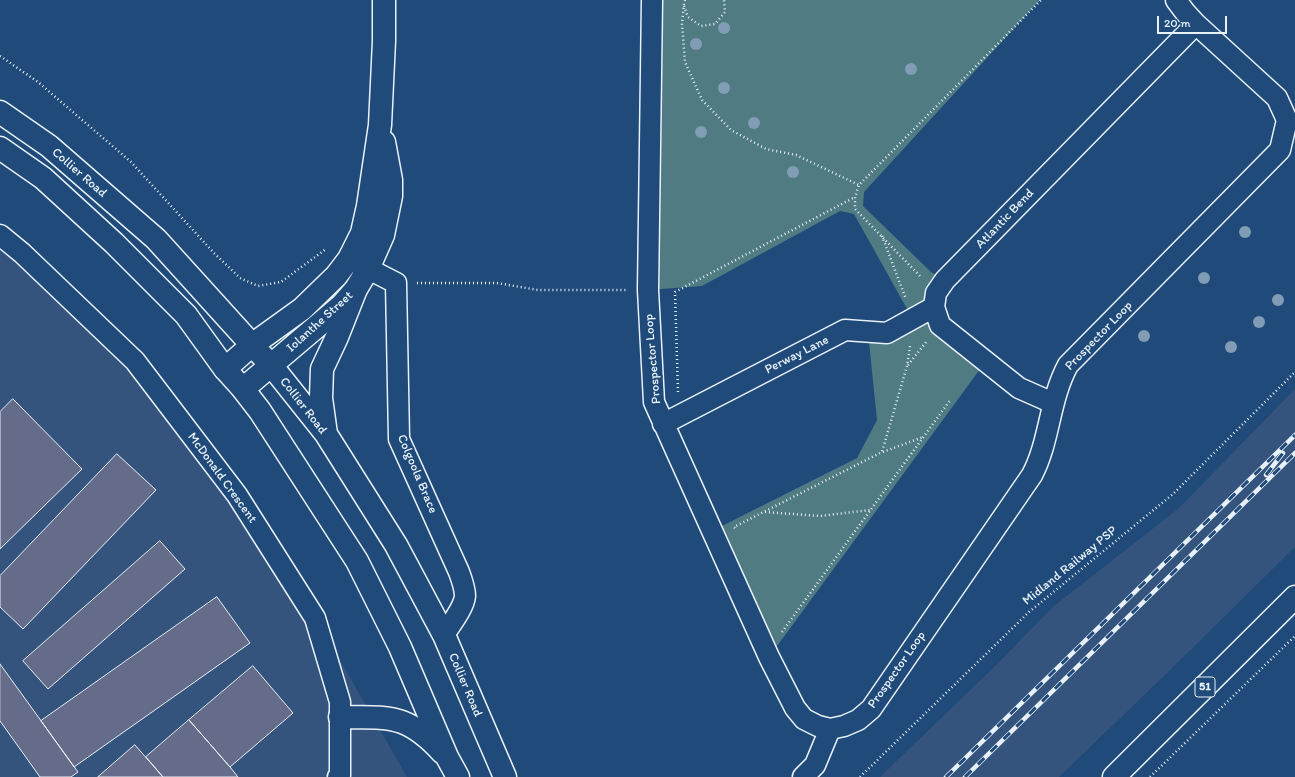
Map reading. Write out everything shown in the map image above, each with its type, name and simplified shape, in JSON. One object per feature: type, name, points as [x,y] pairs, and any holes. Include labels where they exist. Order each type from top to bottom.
[{"type":"main road","name":"Iolanthe Street","points":[[225,369],[252,346],[302,309],[336,276],[349,259],[362,233],[368,206],[380,125],[384,41],[384,0]]},
{"type":"main road","name":"Collier Road","points":[[0,112],[49,146],[156,239],[252,346],[271,365],[326,434],[396,545],[444,636],[505,777]]},
{"type":"main road","name":"Iolanthe Street","points":[[243,389],[341,306],[356,289],[368,270],[383,235],[391,196],[391,180],[380,125]]},
{"type":"main road","points":[[0,148],[43,178],[119,248],[186,315],[225,369],[260,411],[358,561],[400,647],[447,757],[458,777]]},
{"type":"main road","points":[[326,434],[321,398],[322,369],[337,337],[356,289]]},
{"type":"main road","name":"51","points":[[1114,777],[1295,597]]},
{"type":"main road","points":[[340,717],[385,718],[402,722],[425,735],[447,757]]},
{"type":"street","name":"Prospector Loop","points":[[652,0],[648,290],[654,402],[671,420],[769,657],[795,708],[804,719],[818,726],[830,729],[844,726],[858,720],[871,709],[1032,475],[1045,444],[1053,402],[1058,386],[1068,365],[1280,150],[1291,119],[1277,98],[1196,24],[1176,0]]},
{"type":"street","name":"Atlantic Bend","points":[[937,308],[945,280],[1196,24]]},
{"type":"street","name":"McDonald Crescent","points":[[0,235],[22,252],[135,361],[237,495],[315,618],[340,702],[340,775],[338,777]]},
{"type":"street","points":[[349,259],[396,283]]},
{"type":"street","name":"Colgoola Brace","points":[[396,283],[399,439],[464,586],[465,598],[463,603],[444,636]]},
{"type":"street","name":"Perway Lane","points":[[671,420],[845,330],[887,333],[937,308]]},
{"type":"street","points":[[937,308],[1019,388],[1053,402]]},
{"type":"street","points":[[803,777],[815,765],[830,729]]},
{"type":"path","points":[[685,2],[688,17],[701,26],[715,24],[725,12],[724,0]]},
{"type":"path","points":[[907,366],[937,308],[882,236],[855,209],[855,197],[859,185],[1040,0]]},
{"type":"path","points":[[685,2],[682,24],[685,62],[702,100],[732,130],[766,149],[796,155],[859,185]]},
{"type":"path","points":[[0,56],[38,82],[131,162],[213,252],[240,278],[258,286],[281,282],[318,256],[330,245],[349,259]]},
{"type":"path","points":[[671,420],[675,292],[855,197]]},
{"type":"path","points":[[882,236],[914,319],[907,366],[882,452]]},
{"type":"path","points":[[396,283],[497,283],[538,290],[648,290]]},
{"type":"path","name":"Midland Railway PSP","points":[[860,777],[1029,612],[1173,494],[1295,372]]},
{"type":"path","points":[[778,625],[781,632],[951,399]]},
{"type":"path","points":[[738,534],[734,527],[882,452],[923,437]]},
{"type":"path","points":[[764,512],[820,516],[870,510]]},
{"type":"path","points":[[1150,777],[1295,636]]},
{"type":"shaded area","points":[[0,237],[140,361],[320,625],[407,777],[0,777]]},
{"type":"shaded area","points":[[1295,389],[1295,547],[1059,777],[880,777],[992,669],[1054,606],[1179,508]]},
{"type":"green space","points":[[652,0],[1040,0],[864,192],[863,206],[931,272],[945,280],[934,307],[986,361],[769,657],[712,531],[857,458],[877,420],[868,332],[914,319],[854,214],[840,211],[702,286],[648,290]]},
{"type":"building","points":[[13,399],[82,469],[0,549],[0,412]]},
{"type":"building","points":[[117,454],[156,490],[23,629],[0,607],[0,576]]},
{"type":"building","points":[[160,541],[185,569],[48,689],[23,661]]},
{"type":"building","points":[[217,597],[250,643],[74,767],[41,721]]},
{"type":"building","points":[[0,664],[78,772],[71,777],[40,777],[0,721]]},
{"type":"building","points":[[253,666],[293,713],[230,767],[189,720]]},
{"type":"building","points":[[189,720],[238,777],[163,777],[146,757]]},
{"type":"building","points":[[135,745],[163,777],[98,777]]},
{"type":"railway","points":[[946,777],[1295,435]]},
{"type":"railway","points":[[1266,475],[1283,453]]},
{"type":"railway","points":[[965,777],[1295,453]]}]
